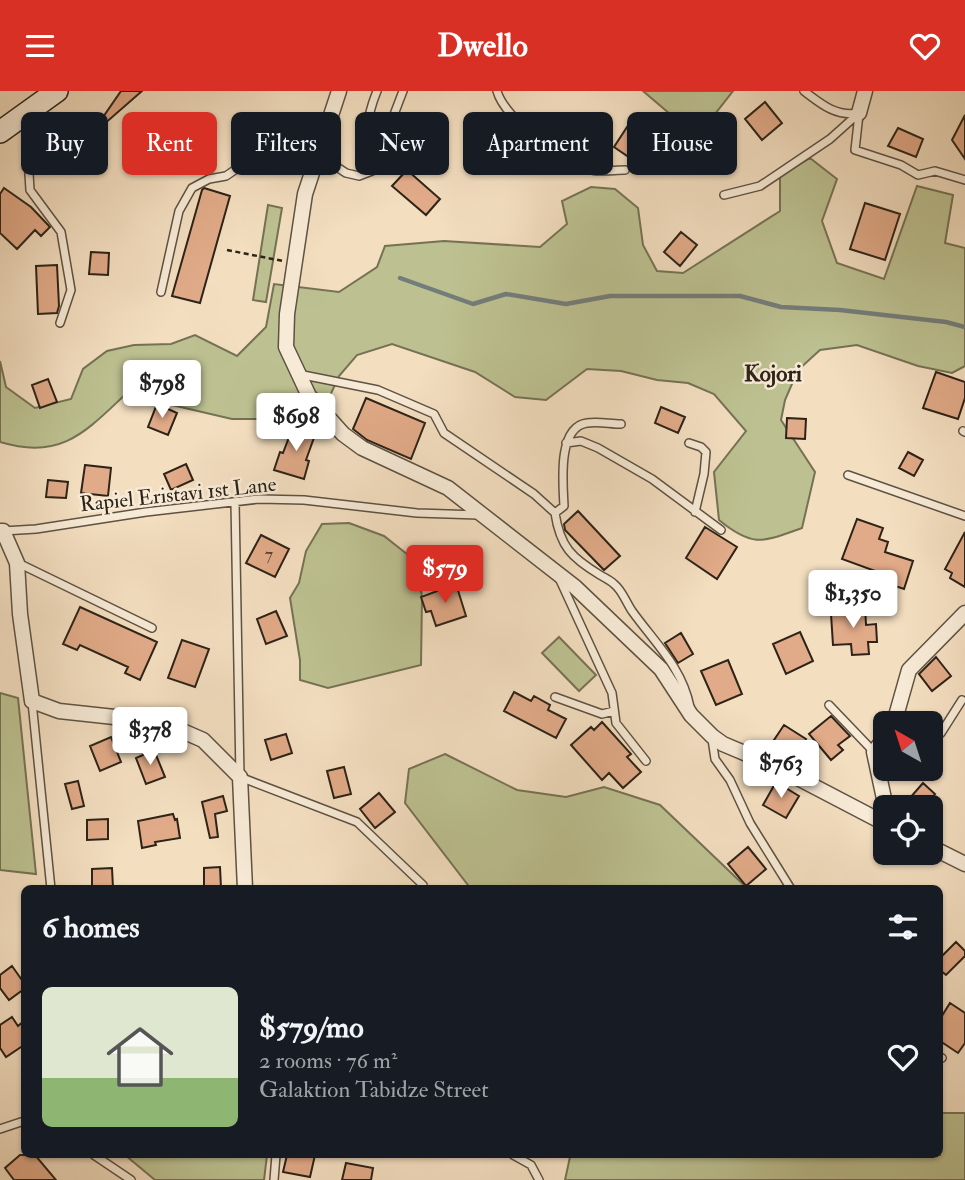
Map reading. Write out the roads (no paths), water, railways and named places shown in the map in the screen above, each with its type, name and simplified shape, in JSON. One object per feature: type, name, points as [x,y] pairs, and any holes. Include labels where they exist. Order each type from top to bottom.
[{"type":"main road","points":[[0,132],[57,91]]},
{"type":"street","points":[[332,112],[339,91]]},
{"type":"street","points":[[859,113],[865,91]]},
{"type":"street","points":[[311,175],[305,194],[287,314],[286,347],[310,396],[343,434],[362,448],[448,488],[575,587],[661,669],[691,715],[723,744],[773,765],[873,817]]},
{"type":"street","points":[[1,531],[17,563],[20,614],[32,701],[60,711],[142,720],[180,730],[203,740],[240,777],[245,885]]},
{"type":"street","points":[[901,711],[909,670],[965,613]]},
{"type":"street","points":[[943,853],[965,864]]},
{"type":"lane","points":[[369,112],[377,91]]},
{"type":"lane","points":[[394,112],[402,91]]},
{"type":"lane","points":[[497,91],[498,96],[533,137],[559,155],[591,170],[625,170]]},
{"type":"lane","points":[[804,91],[828,109],[847,115],[859,113]]},
{"type":"lane","points":[[40,105],[29,173],[30,190],[61,232],[71,290],[60,323]]},
{"type":"lane","points":[[859,113],[855,150],[901,165],[918,175],[935,170],[965,180]]},
{"type":"lane","points":[[724,195],[760,186],[830,139],[859,113]]},
{"type":"lane","points":[[341,170],[362,175]]},
{"type":"lane","points":[[161,292],[179,211],[192,188],[209,179],[231,173]]},
{"type":"lane","points":[[298,374],[378,390],[434,414],[444,433],[534,494],[555,513],[557,529],[564,546],[575,559],[615,584],[638,619],[671,659],[688,694],[691,715]]},
{"type":"lane","points":[[555,513],[564,506],[562,477],[566,443],[571,431],[585,422],[621,424]]},
{"type":"lane","points":[[566,443],[580,441],[598,448],[652,479],[721,530]]},
{"type":"lane","points":[[689,443],[706,452],[695,512]]},
{"type":"lane","points":[[848,475],[965,516]]},
{"type":"lane","name":"Rapiel Eristavi 1st Lane","points":[[1,531],[36,529],[146,512],[260,499],[304,500],[417,513],[483,516]]},
{"type":"lane","points":[[235,502],[240,777],[357,822],[423,885]]},
{"type":"lane","points":[[17,563],[152,628]]},
{"type":"lane","points":[[558,574],[612,693],[616,723],[646,761]]},
{"type":"lane","points":[[555,697],[602,714],[614,712]]},
{"type":"lane","points":[[943,730],[962,700]]},
{"type":"lane","points":[[32,701],[51,885]]},
{"type":"lane","points":[[829,705],[873,751]]},
{"type":"lane","points":[[712,736],[715,759],[730,780],[750,823],[789,885]]},
{"type":"lane","points":[[0,1129],[21,1122]]},
{"type":"lane","points":[[98,1158],[131,1180]]},
{"type":"lane","points":[[274,1180],[276,1158]]},
{"type":"lane","points":[[518,1158],[531,1165],[539,1180]]},
{"type":"waterway","points":[[400,278],[473,304],[506,294],[566,304],[610,296],[740,296],[781,307],[840,310],[946,322],[965,327]]},
{"type":"district","name":"Kojori","points":[[773,373]]}]
